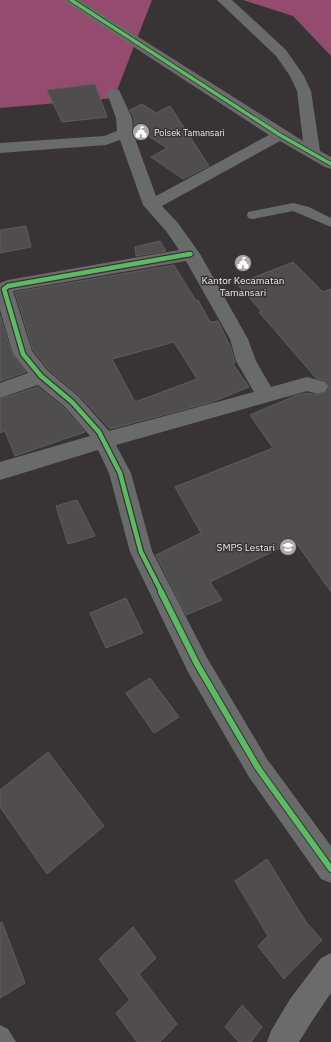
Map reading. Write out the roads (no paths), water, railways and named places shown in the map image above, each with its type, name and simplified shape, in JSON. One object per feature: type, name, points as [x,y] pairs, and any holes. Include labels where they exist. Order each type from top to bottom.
[{"type":"main road","points":[[282,1042],[301,1010],[331,968]]},
{"type":"street","points":[[71,0],[280,135],[331,164]]},
{"type":"street","points":[[224,0],[281,53],[297,76],[304,90],[312,153]]},
{"type":"street","points":[[114,93],[124,118],[125,133],[151,205],[172,227],[190,254],[239,339],[246,361],[266,396]]},
{"type":"street","points":[[0,148],[106,140],[125,133]]},
{"type":"street","points":[[151,205],[280,135]]},
{"type":"street","points":[[190,254],[37,280],[6,287],[4,293],[23,354],[41,376],[72,402],[87,417],[104,441],[120,473],[141,552],[197,664],[258,768],[331,869]]},
{"type":"street","points":[[0,391],[41,376]]},
{"type":"street","points":[[0,471],[155,425],[202,414],[307,384],[318,388]]},
{"type":"lane","points":[[253,215],[293,207],[304,210],[331,223]]},
{"type":"lane","points":[[0,1036],[4,1042]]},
{"type":"place","name":"Polsek Tamansari","points":[[141,132]]},
{"type":"place","name":"Kantor Kecamatan Tamansari","points":[[243,263]]},
{"type":"place","name":"SMPS Lestari","points":[[288,547]]}]
